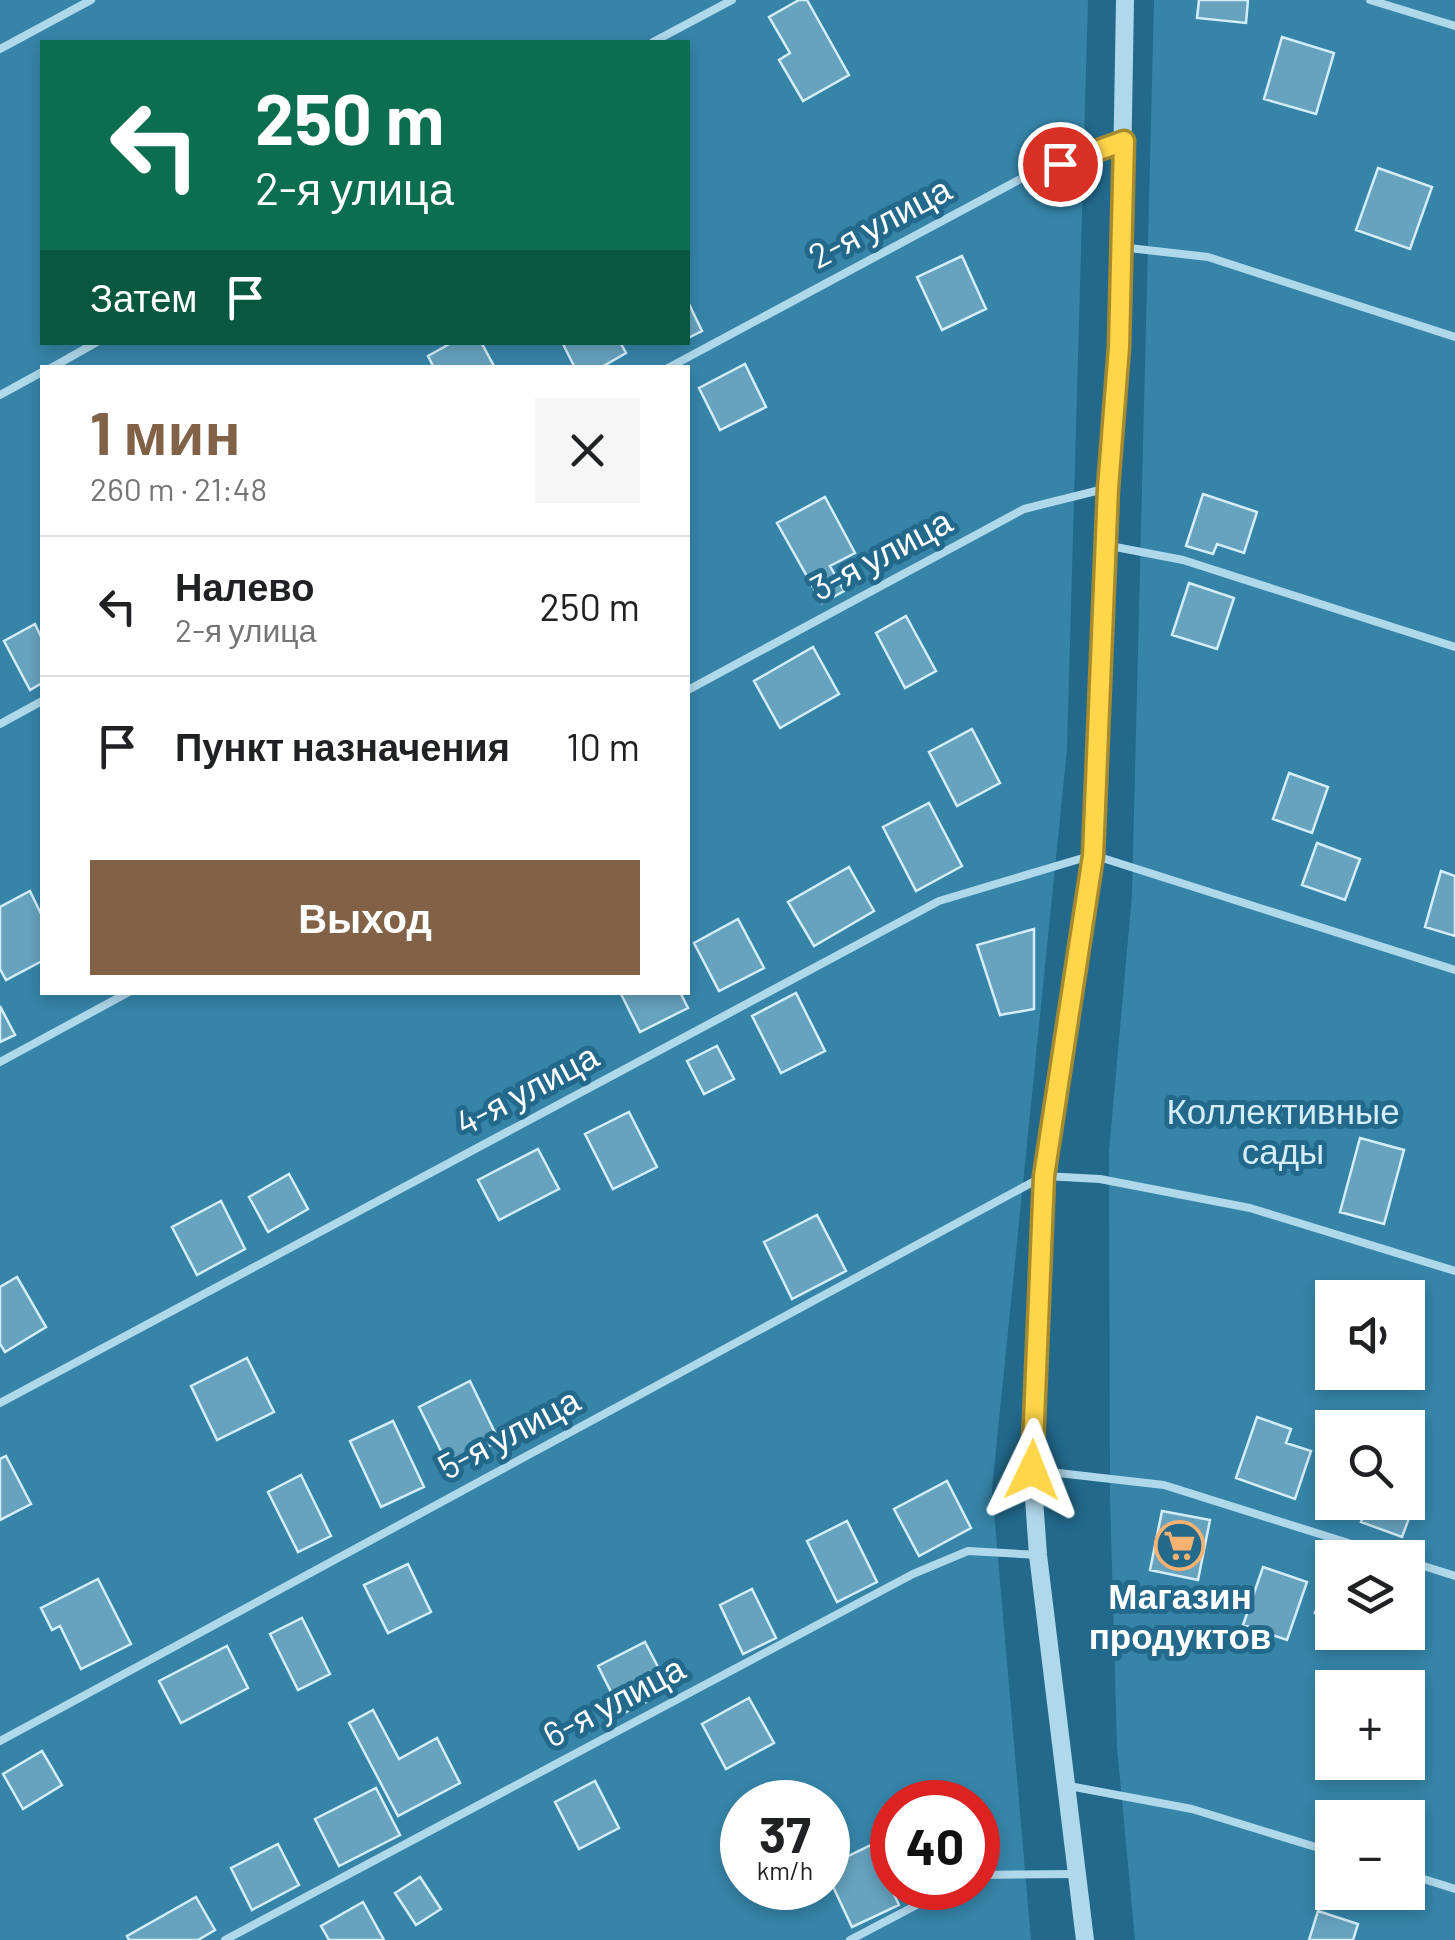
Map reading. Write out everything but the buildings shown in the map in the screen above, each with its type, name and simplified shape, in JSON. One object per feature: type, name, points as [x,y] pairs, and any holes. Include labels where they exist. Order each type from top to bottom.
[{"type":"street","points":[[1085,1940],[1038,1555],[1032,1470],[1044,1176],[1093,856],[1105,545],[1119,347],[1125,0]]},
{"type":"lane","points":[[0,49],[91,0]]},
{"type":"lane","points":[[657,40],[732,0]]},
{"type":"lane","points":[[1370,0],[1455,26]]},
{"type":"lane","name":"2-я улица","points":[[674,365],[1028,175],[1124,141]]},
{"type":"lane","points":[[1120,248],[1208,257],[1455,337]]},
{"type":"lane","points":[[56,365],[93,345]]},
{"type":"lane","points":[[0,395],[40,373]]},
{"type":"lane","name":"3-я улица","points":[[690,689],[1024,508],[1108,488]]},
{"type":"lane","points":[[1105,545],[1183,560],[1455,646]]},
{"type":"lane","points":[[0,724],[40,702]]},
{"type":"lane","points":[[1093,856],[1455,970]]},
{"type":"lane","name":"4-я улица","points":[[0,1403],[939,901],[1093,856]]},
{"type":"lane","points":[[0,1062],[123,995]]},
{"type":"lane","points":[[1044,1176],[1100,1179],[1250,1208],[1455,1272]]},
{"type":"lane","name":"5-я улица","points":[[0,1740],[1044,1176]]},
{"type":"lane","points":[[1032,1470],[1164,1486],[1338,1540]]},
{"type":"lane","name":"6-я улица","points":[[225,1940],[913,1574],[968,1550],[1038,1555]]},
{"type":"lane","points":[[1425,1566],[1455,1576]]},
{"type":"lane","points":[[1065,1786],[1192,1809],[1315,1847]]},
{"type":"lane","points":[[1000,1875],[1076,1874]]},
{"type":"lane","points":[[1425,1879],[1455,1889]]},
{"type":"lane","points":[[850,1940],[907,1910]]},
{"type":"green space","points":[[0,0],[1088,0],[1067,749],[992,1489],[1031,1940],[0,1940]]},
{"type":"green space","name":"Коллективные сады","points":[[1154,0],[1455,0],[1455,1940],[1135,1940],[1117,1747],[1110,1496],[1109,1151],[1132,895]]},
{"type":"place","name":"Магазин продуктов","points":[[1180,1545]]},
{"type":"route","points":[[1032,1470],[1044,1176],[1093,856],[1108,488],[1119,347],[1124,141],[1060,164]]}]
